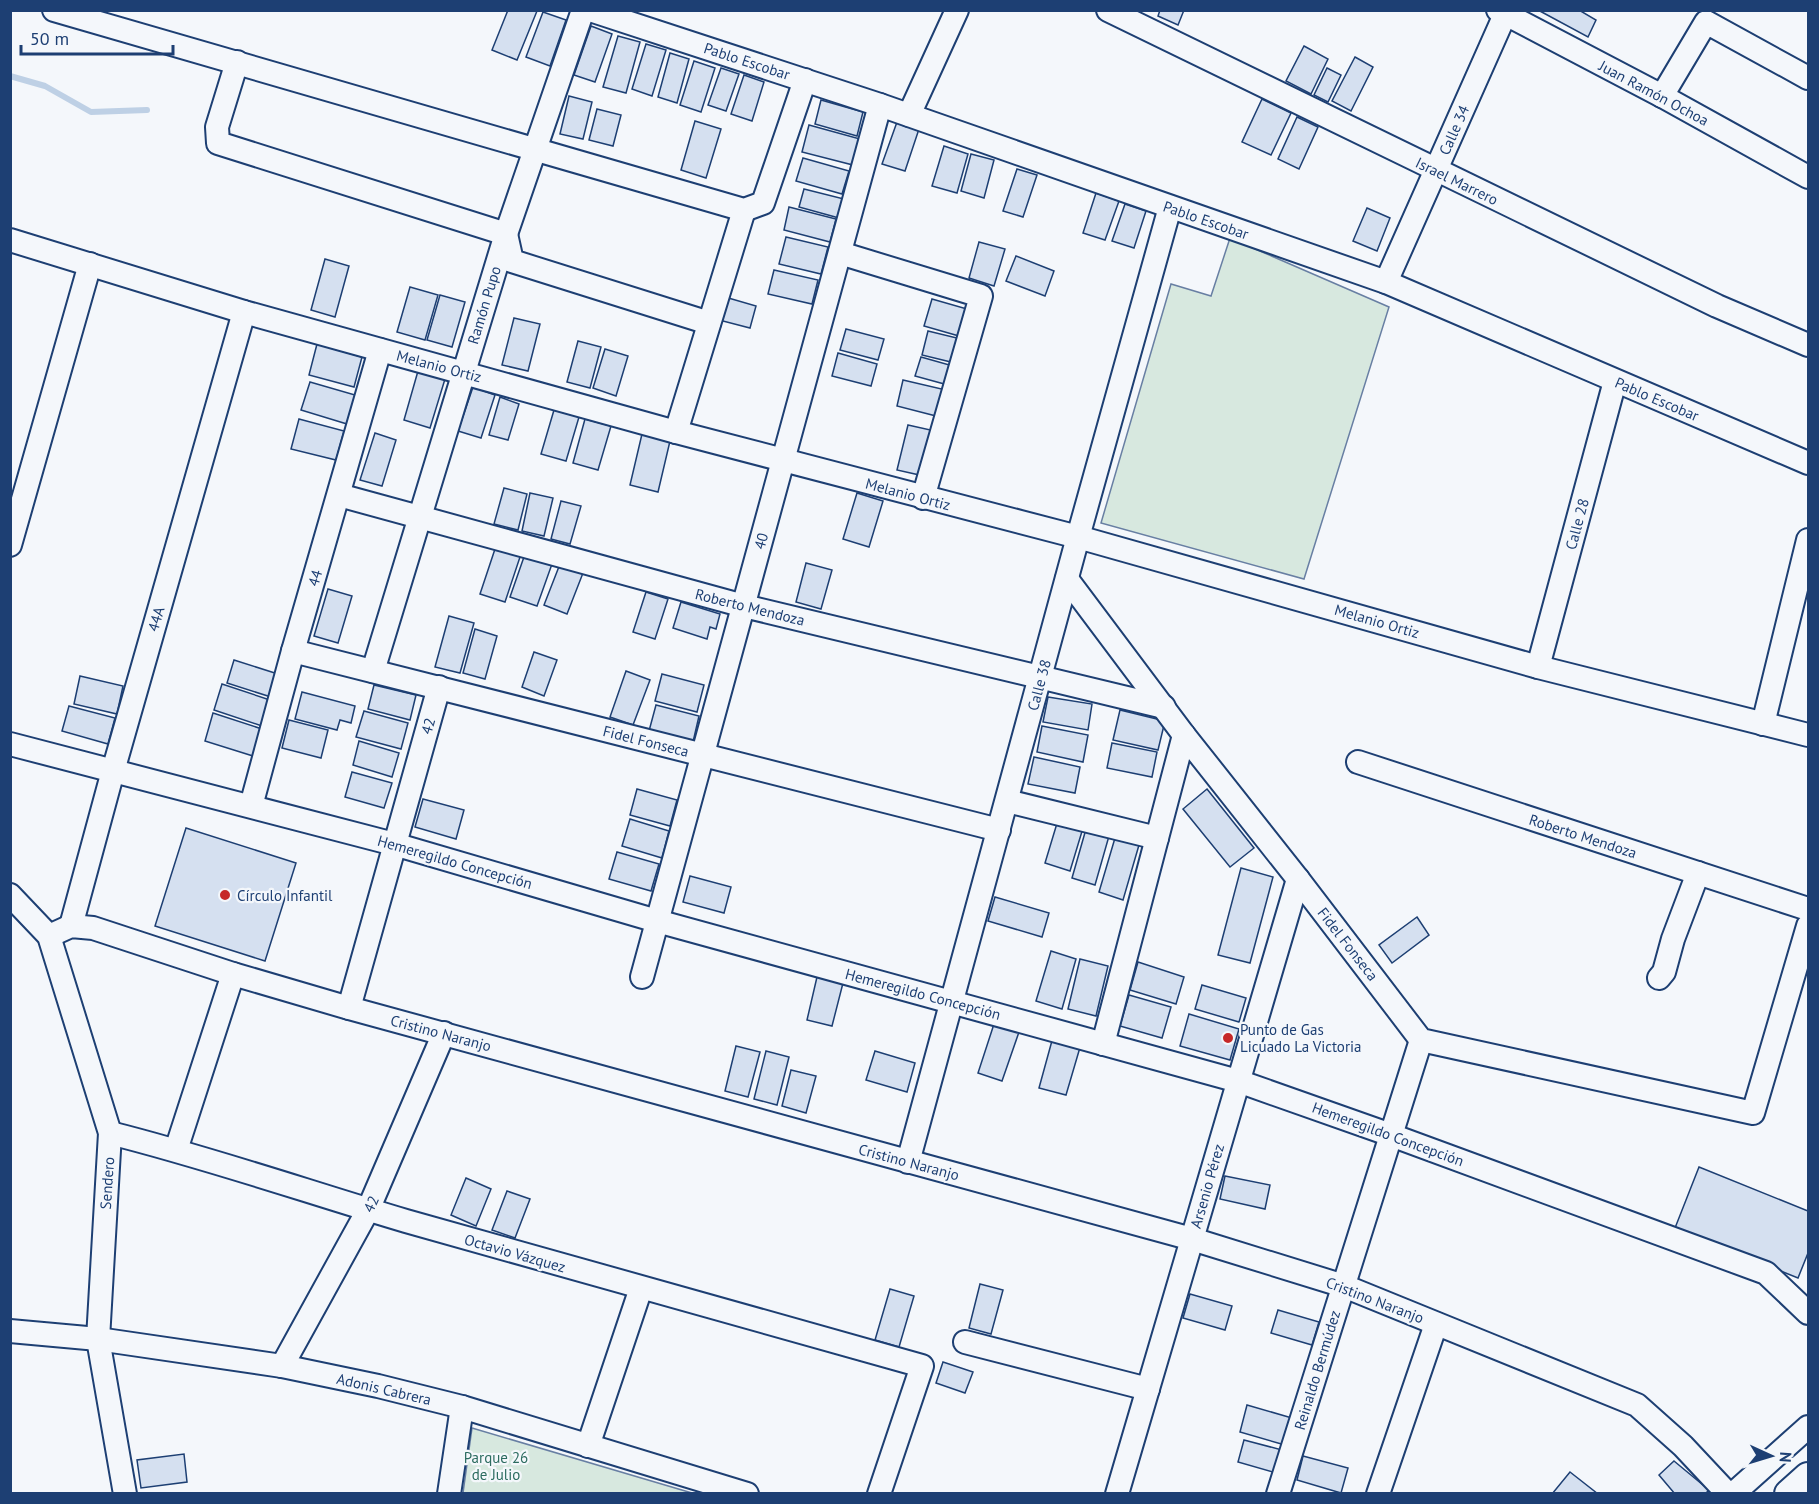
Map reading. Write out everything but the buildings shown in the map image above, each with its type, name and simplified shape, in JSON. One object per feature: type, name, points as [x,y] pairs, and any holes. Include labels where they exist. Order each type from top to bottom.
[{"type":"main road","points":[[1789,1494],[1809,1477]]},
{"type":"street","points":[[54,10],[744,210],[763,203],[805,80]]},
{"type":"street","name":"Ramón Pupo","points":[[373,672],[506,234],[583,10]]},
{"type":"street","name":"Pablo Escobar","points":[[590,10],[880,105],[1386,282],[1809,464]]},
{"type":"street","points":[[909,115],[957,10]]},
{"type":"street","name":"Israel Marrero","points":[[1108,10],[1717,306],[1809,345]]},
{"type":"street","name":"Calle 34","points":[[1386,282],[1504,12]]},
{"type":"street","name":"Juan Ramón Ochoa","points":[[1504,12],[1809,177]]},
{"type":"street","points":[[1662,96],[1706,22],[1809,78]]},
{"type":"street","points":[[237,62],[218,127],[218,143],[506,234],[512,261],[709,323]]},
{"type":"street","name":"40","points":[[642,977],[880,105]]},
{"type":"street","name":"Calle 38","points":[[908,1162],[1170,207]]},
{"type":"street","points":[[676,432],[744,210]]},
{"type":"street","name":"Melanio Ortiz","points":[[10,240],[244,312],[676,432],[1078,537],[1538,667],[1809,735]]},
{"type":"street","points":[[840,253],[981,296],[923,498]]},
{"type":"street","points":[[10,545],[90,264]]},
{"type":"street","name":"44A","points":[[71,926],[244,312]]},
{"type":"street","name":"44","points":[[251,806],[380,350]]},
{"type":"street","name":"Calle 28","points":[[1538,667],[1615,381]]},
{"type":"street","name":"Roberto Mendoza","points":[[339,495],[744,606],[1164,707]]},
{"type":"street","points":[[1763,724],[1809,540]]},
{"type":"street","name":"Fidel Fonseca","points":[[1067,579],[1184,735],[1421,1040]]},
{"type":"street","name":"Fidel Fonseca","points":[[293,651],[999,830]]},
{"type":"street","name":"42","points":[[349,1008],[439,687]]},
{"type":"street","points":[[1102,1044],[1184,735]]},
{"type":"street","name":"Hemeregildo Concepción","points":[[10,744],[394,844],[657,921],[1238,1082],[1391,1135],[1766,1273],[1809,1313]]},
{"type":"street","name":"Roberto Mendoza","points":[[1358,762],[1809,909]]},
{"type":"street","points":[[1007,801],[1157,838]]},
{"type":"street","points":[[1659,978],[1665,972],[1672,939],[1698,873]]},
{"type":"street","name":"Arsenio Pérez","points":[[1117,1494],[1298,879]]},
{"type":"street","name":"Sendero","points":[[10,894],[49,936],[110,1134],[98,1340],[125,1494]]},
{"type":"street","points":[[49,936],[71,926]]},
{"type":"street","name":"Cristino Naranjo","points":[[71,926],[93,928],[233,974],[349,1008],[1192,1239],[1344,1286],[1636,1405],[1683,1446],[1731,1494]]},
{"type":"street","points":[[1421,1040],[1754,1113],[1809,926]]},
{"type":"street","points":[[176,1149],[233,974]]},
{"type":"street","name":"42","points":[[282,1366],[368,1210],[444,1033]]},
{"type":"street","name":"Reinaldo Bermúdez","points":[[1278,1494],[1421,1040]]},
{"type":"street","name":"Octavio Vázquez","points":[[110,1134],[176,1149],[368,1210],[922,1366],[879,1494]]},
{"type":"street","points":[[588,1446],[641,1288]]},
{"type":"street","points":[[1378,1494],[1436,1324]]},
{"type":"street","name":"Adonis Cabrera","points":[[10,1330],[282,1366],[378,1386],[462,1407],[747,1494]]},
{"type":"street","points":[[965,1342],[1148,1389]]},
{"type":"street","points":[[449,1494],[462,1407]]},
{"type":"street","points":[[1731,1494],[1809,1427]]},
{"type":"green space","points":[[1230,238],[1389,307],[1304,579],[1101,523],[1171,284],[1211,296]]},
{"type":"green space","name":"Parque 26 de Julio","points":[[472,1428],[692,1493],[463,1493]]},
{"type":"waterway","points":[[10,76],[45,86],[91,112],[147,110]]},
{"type":"place","name":"Círculo Infantil","points":[[225,895]]},
{"type":"place","name":"Punto de Gas Licuado La Victoria","points":[[1228,1038]]}]
